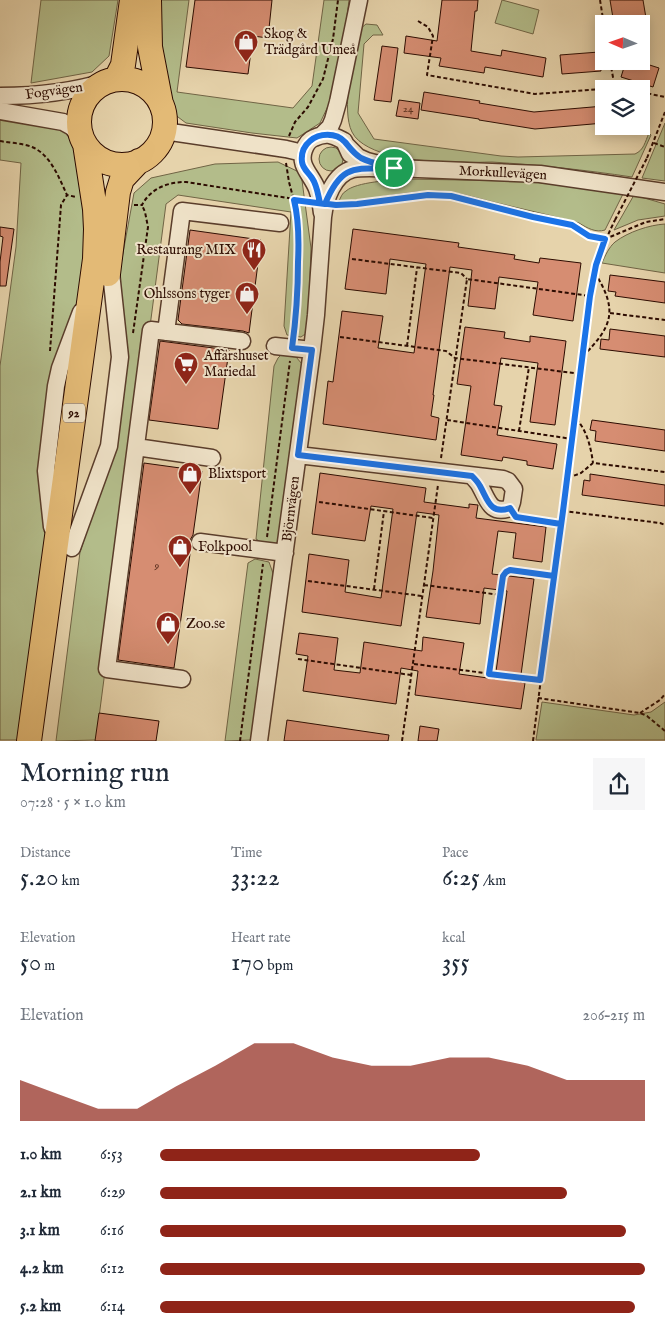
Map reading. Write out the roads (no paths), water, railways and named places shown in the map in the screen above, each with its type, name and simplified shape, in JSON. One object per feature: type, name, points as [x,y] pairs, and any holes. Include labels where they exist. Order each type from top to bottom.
[{"type":"highway","points":[[132,0],[123,65],[112,80],[93,90],[83,103],[80,114],[79,122],[84,141],[92,153],[108,163],[127,164],[139,161],[152,152],[164,131],[164,118],[150,47],[149,0]]},
{"type":"highway","points":[[112,80],[132,80],[146,87],[161,105]]},
{"type":"highway","name":"92","points":[[46,740],[72,548],[102,259],[84,141]]},
{"type":"highway","name":"92","points":[[29,740],[53,567],[102,259],[122,179],[139,161]]},
{"type":"street","name":"Björnvägen","points":[[323,208],[312,178],[306,172],[302,162],[303,153],[305,146],[311,140],[322,135],[330,127],[333,120],[359,0]]},
{"type":"street","name":"Fogvägen","points":[[0,96],[57,93],[86,88],[112,80]]},
{"type":"street","name":"Björnvägen","points":[[259,740],[312,350],[323,208],[330,191],[350,163],[350,154],[342,134],[338,102]]},
{"type":"street","name":"Fogvägen","points":[[0,111],[63,122],[72,127],[84,141]]},
{"type":"street","points":[[164,131],[303,153]]},
{"type":"street","points":[[322,135],[331,135],[345,143]]},
{"type":"street","name":"Morkullevägen","points":[[345,143],[358,156],[367,161],[394,168],[540,174],[665,192]]},
{"type":"street","points":[[312,178],[322,182],[330,182],[359,169],[394,168]]},
{"type":"street","points":[[166,332],[182,211],[280,223]]},
{"type":"street","points":[[182,679],[107,670],[151,330],[242,341]]},
{"type":"street","points":[[275,346],[312,350]]},
{"type":"street","points":[[136,447],[212,458]]},
{"type":"street","points":[[298,455],[503,479],[508,481],[514,489],[510,508],[496,510],[489,504],[480,485],[472,476]]},
{"type":"street","points":[[200,542],[285,553]]},
{"type":"place","name":"Skog & Trädgård Umeå","points":[[246,63]]},
{"type":"place","name":"Restaurang MIX","points":[[254,271]]},
{"type":"place","name":"Ohlssons tyger","points":[[247,315]]},
{"type":"place","name":"Affärshuset Mariedal","points":[[186,385]]},
{"type":"place","name":"Blixtsport","points":[[190,495]]},
{"type":"place","name":"Folkpool","points":[[180,568]]},
{"type":"place","name":"Zoo.se","points":[[168,645]]}]
